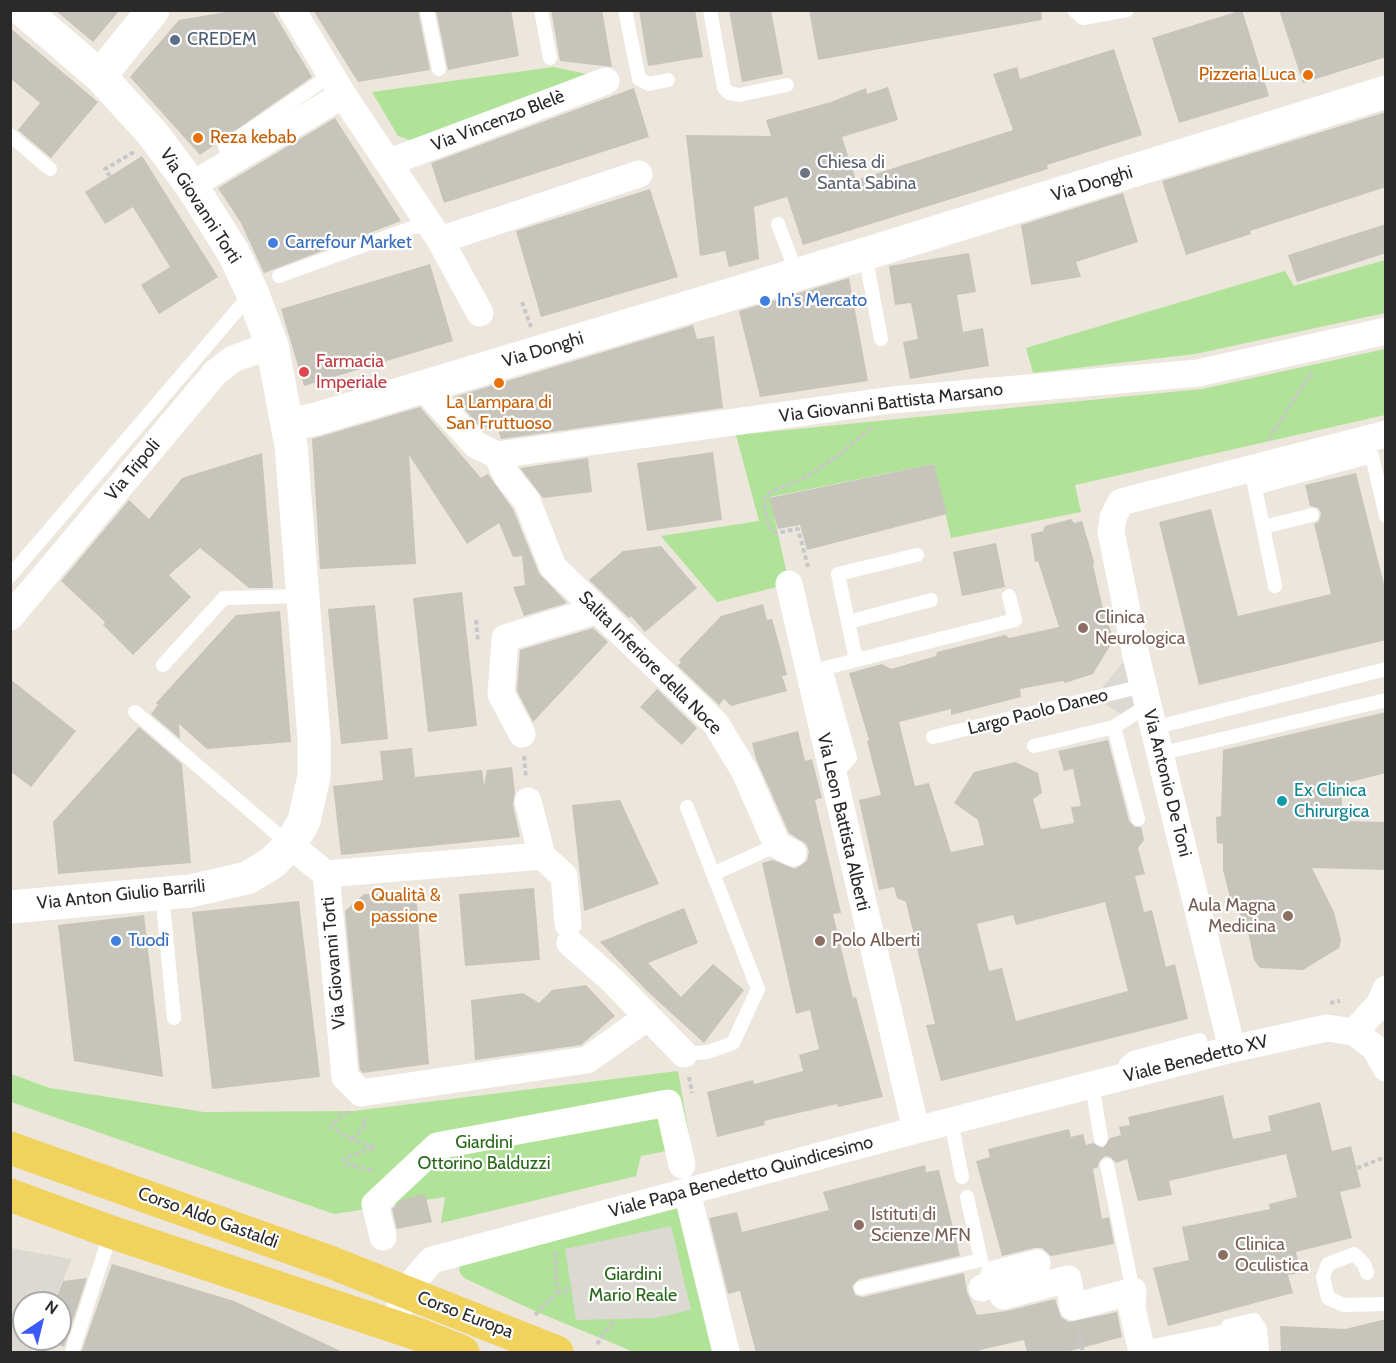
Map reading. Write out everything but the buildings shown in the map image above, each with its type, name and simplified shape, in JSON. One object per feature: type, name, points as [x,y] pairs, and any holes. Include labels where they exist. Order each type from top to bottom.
[{"type":"main road","name":"Corso Aldo Gastaldi","points":[[10,1148],[330,1262],[404,1292]]},
{"type":"main road","points":[[10,1195],[408,1341]]},
{"type":"main road","name":"Corso Europa","points":[[404,1292],[557,1353]]},
{"type":"main road","name":"Corso Europa","points":[[408,1341],[464,1353]]},
{"type":"street","name":"Via Giovanni Torti","points":[[23,10],[100,76],[152,133],[191,185],[233,252],[266,284],[272,345],[288,425],[314,737],[314,776],[304,821],[290,845],[326,874],[345,1077],[361,1093],[587,1060],[646,1018]]},
{"type":"street","points":[[100,76],[153,10]]},
{"type":"street","points":[[292,10],[338,85],[434,231],[480,313]]},
{"type":"street","name":"Via Vincenzo Blelè","points":[[390,162],[606,81]]},
{"type":"street","name":"Via Giovanni Torti","points":[[207,176],[338,85]]},
{"type":"street","name":"Via Donghi","points":[[288,425],[316,419],[864,254],[1386,92]]},
{"type":"street","points":[[434,231],[639,174]]},
{"type":"street","name":"Via Giovanni Battista Marsano","points":[[497,455],[876,403],[1198,373],[1386,331]]},
{"type":"street","name":"Via Tripoli","points":[[10,617],[214,373],[233,359],[272,345]]},
{"type":"street","points":[[422,386],[476,445],[497,455]]},
{"type":"street","points":[[1252,478],[1378,442]]},
{"type":"street","name":"Salita Inferiore della Noce","points":[[497,455],[507,477],[527,501],[553,567],[716,724],[745,772],[785,849]]},
{"type":"street","name":"Via Antonio De Toni","points":[[1232,1049],[1159,754],[1111,532],[1113,517],[1121,502],[1252,478]]},
{"type":"street","name":"Via Leon Battista Alberti","points":[[789,584],[832,778],[916,1130]]},
{"type":"street","points":[[522,734],[501,694],[505,638],[598,610]]},
{"type":"street","points":[[528,801],[542,856],[564,876],[569,933],[646,1018],[684,1054]]},
{"type":"street","name":"Via Anton Giulio Barrili","points":[[10,906],[190,891],[247,878],[272,863],[290,845]]},
{"type":"street","points":[[326,874],[542,856]]},
{"type":"street","points":[[1386,989],[1379,1005],[1354,1032],[1375,1048],[1386,1068]]},
{"type":"street","name":"Viale Benedetto XV","points":[[1092,1085],[1311,1030],[1327,1028],[1354,1032]]},
{"type":"street","name":"Viale Papa Benedetto Quindicesimo","points":[[404,1292],[432,1260],[1092,1085]]},
{"type":"street","points":[[383,1237],[375,1204],[437,1146],[668,1102],[682,1165]]},
{"type":"street","points":[[687,1192],[726,1353]]},
{"type":"street","points":[[987,1292],[994,1274],[1037,1263]]},
{"type":"street","points":[[987,1292],[1000,1282],[1003,1296],[1068,1279],[1073,1307],[1133,1290],[1132,1308],[1142,1353]]},
{"type":"street","name":"Corso Europa","points":[[404,1292],[398,1313],[408,1341]]},
{"type":"street","points":[[1157,1353],[1240,1335],[1244,1353]]},
{"type":"lane","points":[[427,10],[439,69]]},
{"type":"lane","points":[[541,10],[550,58]]},
{"type":"lane","points":[[625,10],[639,79],[650,84],[668,80]]},
{"type":"lane","points":[[710,10],[724,87],[729,93],[739,95],[787,85]]},
{"type":"lane","points":[[1074,10],[1083,18],[1127,10]]},
{"type":"lane","points":[[225,147],[338,85]]},
{"type":"lane","points":[[10,135],[50,169]]},
{"type":"lane","points":[[778,224],[798,274]]},
{"type":"lane","points":[[10,576],[266,284],[434,231]]},
{"type":"lane","points":[[864,254],[881,339]]},
{"type":"lane","points":[[1378,442],[1386,516]]},
{"type":"lane","points":[[1252,478],[1275,586]]},
{"type":"lane","points":[[1263,527],[1312,515]]},
{"type":"lane","points":[[856,660],[838,574],[917,555]]},
{"type":"lane","points":[[164,665],[224,598],[303,596]]},
{"type":"lane","points":[[832,778],[850,758],[825,668],[1015,620],[1009,596]]},
{"type":"lane","points":[[848,622],[931,600]]},
{"type":"lane","name":"Largo Paolo Daneo","points":[[933,737],[1386,669]]},
{"type":"lane","points":[[1159,754],[1386,700]]},
{"type":"lane","points":[[1034,746],[1114,727],[1148,706]]},
{"type":"lane","name":"Via Giovanni Torti","points":[[135,712],[290,845]]},
{"type":"lane","points":[[1114,727],[1138,819]]},
{"type":"lane","points":[[684,1054],[708,1052],[733,1042],[758,989],[687,807]]},
{"type":"lane","points":[[713,874],[785,849]]},
{"type":"lane","points":[[162,893],[174,1018]]},
{"type":"lane","points":[[1123,1077],[1126,1064],[1133,1058],[1200,1040]]},
{"type":"lane","points":[[1092,1085],[1101,1139]]},
{"type":"lane","points":[[951,1121],[962,1178]]},
{"type":"lane","points":[[1107,1165],[1133,1290]]},
{"type":"lane","points":[[967,1197],[987,1292]]},
{"type":"lane","points":[[72,1353],[111,1232]]},
{"type":"lane","points":[[1367,1273],[1364,1264],[1354,1254],[1328,1264],[1323,1277],[1328,1298],[1344,1305],[1386,1304]]},
{"type":"lane","points":[[861,1288],[981,1260]]},
{"type":"lane","points":[[1204,1332],[1254,1320],[1260,1329],[1262,1353]]},
{"type":"path","points":[[110,176],[105,169],[132,153]]},
{"type":"path","points":[[522,302],[534,336]]},
{"type":"path","points":[[1269,440],[1330,343]]},
{"type":"path","points":[[800,535],[798,527],[776,533],[769,527],[764,502],[767,494],[806,477],[836,457],[871,428],[879,417],[876,403]]},
{"type":"path","points":[[522,734],[528,801]]},
{"type":"path","points":[[352,1140],[366,1125],[361,1114],[354,1111],[340,1116],[331,1127],[352,1140],[375,1147],[343,1159],[345,1164],[374,1169],[376,1172],[369,1180]]},
{"type":"path","points":[[1357,1168],[1383,1158]]},
{"type":"path","points":[[555,1248],[557,1293]]},
{"type":"path","points":[[535,1315],[557,1293],[572,1289]]},
{"type":"path","points":[[597,1344],[615,1319]]},
{"type":"green space","points":[[553,67],[598,76],[412,141],[398,136],[372,92]]},
{"type":"green space","points":[[1385,260],[1385,313],[1195,354],[1033,373],[1026,348],[1285,271],[1294,286]]},
{"type":"green space","points":[[1385,349],[1385,415],[1075,485],[1081,512],[951,538],[934,464],[770,497],[789,584],[717,602],[661,536],[759,521],[736,435],[1202,389]]},
{"type":"green space","name":"Giardini Ottorino Balduzzi","points":[[678,1071],[691,1146],[641,1156],[636,1176],[441,1223],[445,1197],[334,1214],[11,1102],[11,1074],[50,1088],[204,1112],[354,1111]]},
{"type":"green space","name":"Giardini Mario Reale","points":[[680,1207],[717,1352],[634,1352],[537,1312],[464,1278],[459,1271],[460,1266]]},
{"type":"shaded area","points":[[1146,659],[1158,711],[1128,718],[1094,698],[1123,662]]},
{"type":"shaded area","points":[[671,1226],[691,1310],[655,1318],[576,1320],[565,1249]]},
{"type":"shaded area","points":[[10,1248],[72,1259],[58,1291],[12,1291],[12,1351],[31,1351],[11,1352]]},
{"type":"place","name":"CREDEM","points":[[175,40]]},
{"type":"place","name":"Pizzeria Luca","points":[[1308,75]]},
{"type":"place","name":"Reza kebab","points":[[198,138]]},
{"type":"place","name":"Chiesa di Santa Sabina","points":[[805,173]]},
{"type":"place","name":"Carrefour Market","points":[[273,243]]},
{"type":"place","name":"In's Mercato","points":[[765,301]]},
{"type":"place","name":"Farmacia Imperiale","points":[[304,372]]},
{"type":"place","name":"La Lampara di San Fruttuoso","points":[[499,383]]},
{"type":"place","name":"Clinica Neurologica","points":[[1083,628]]},
{"type":"place","name":"Ex Clinica Chirurgica","points":[[1282,801]]},
{"type":"place","name":"Qualità & passione","points":[[359,906]]},
{"type":"place","name":"Aula Magna Medicina","points":[[1288,916]]},
{"type":"place","name":"Tuodì","points":[[116,941]]},
{"type":"place","name":"Polo Alberti","points":[[820,941]]},
{"type":"place","name":"Istituti di Scienze MFN","points":[[859,1225]]},
{"type":"place","name":"Clinica Oculistica","points":[[1223,1255]]}]
